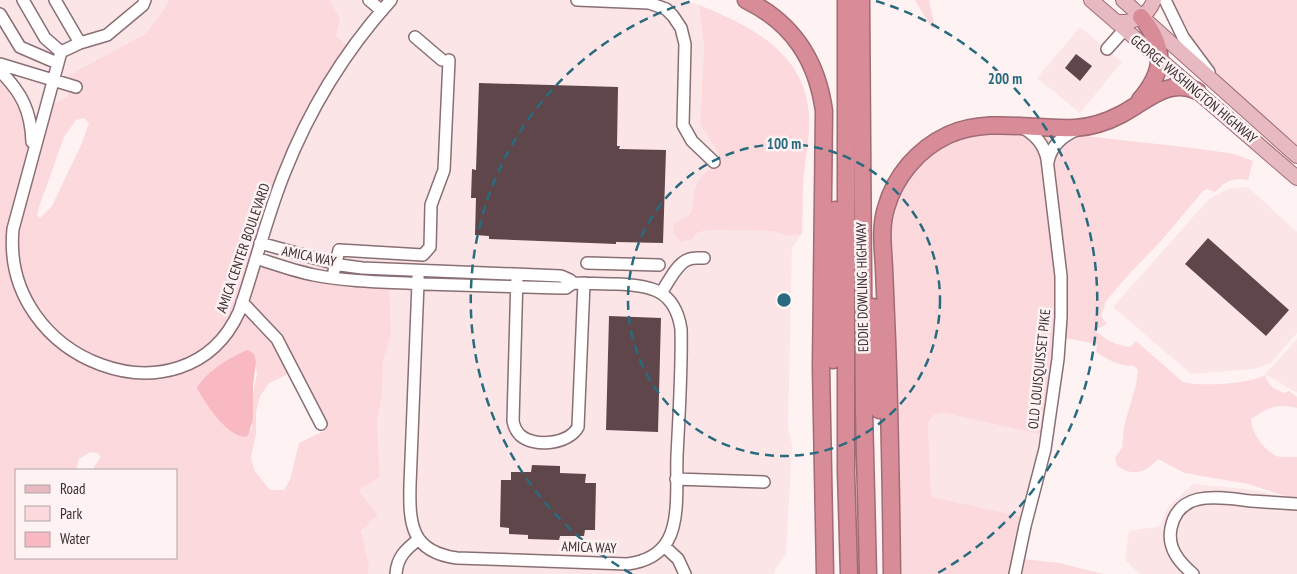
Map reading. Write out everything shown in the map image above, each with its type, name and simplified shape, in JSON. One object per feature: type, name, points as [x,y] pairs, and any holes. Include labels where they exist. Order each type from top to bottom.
[{"type":"highway","points":[[746,0],[761,8],[778,21],[801,45],[816,76],[824,111],[821,376],[825,574]]},
{"type":"highway","points":[[830,574],[837,74],[842,24],[851,0]]},
{"type":"highway","name":"EDDIE DOWLING HIGHWAY","points":[[851,0],[862,168],[864,422],[868,574]]},
{"type":"highway","name":"EDDIE DOWLING HIGHWAY","points":[[849,574],[846,434],[851,0]]},
{"type":"highway","points":[[1130,110],[1153,82],[1158,72],[1160,60],[1156,40],[1142,17]]},
{"type":"highway","points":[[890,574],[889,385],[882,235],[886,205],[894,186],[905,169],[919,154],[939,140],[970,128],[991,126],[1085,127],[1111,120],[1170,88],[1182,87],[1197,92]]},
{"type":"highway","points":[[862,168],[870,235],[890,574]]},
{"type":"main road","name":"GEORGE WASHINGTON HIGHWAY","points":[[1091,0],[1297,178]]},
{"type":"main road","name":"GEORGE WASHINGTON HIGHWAY","points":[[1122,0],[1297,156]]},
{"type":"main road","points":[[1120,26],[1142,17],[1150,9],[1154,0]]},
{"type":"street","points":[[23,0],[59,58]]},
{"type":"street","points":[[55,0],[80,44]]},
{"type":"street","points":[[0,14],[20,47],[59,58],[80,44],[107,35],[142,5],[145,0]]},
{"type":"street","points":[[369,0],[382,11]]},
{"type":"street","name":"AMICA CENTER BOULEVARD","points":[[59,58],[11,240],[10,268],[16,292],[26,312],[36,326],[57,345],[85,360],[116,370],[144,373],[170,370],[190,362],[216,344],[235,320],[284,174],[309,117],[347,55],[391,0]]},
{"type":"street","points":[[578,0],[649,3],[666,9],[673,16],[681,28],[685,44],[683,125],[692,141],[714,162]]},
{"type":"street","points":[[1165,0],[1183,37],[1227,95]]},
{"type":"street","points":[[1107,49],[1120,26]]},
{"type":"street","points":[[333,277],[339,250],[423,254],[430,247],[431,204],[444,170],[446,60],[416,37]]},
{"type":"street","points":[[0,64],[76,87]]},
{"type":"street","points":[[0,71],[20,94],[28,111],[32,157]]},
{"type":"street","name":"OLD LOUISQUISSET PIKE","points":[[1015,574],[1047,440],[1059,352],[1061,317],[1060,276],[1046,154],[1042,144],[1030,132],[1020,126]]},
{"type":"street","points":[[1048,164],[1052,149],[1061,139],[1071,132],[1085,127]]},
{"type":"street","name":"AMICA WAY","points":[[260,243],[335,264],[418,277],[517,287],[560,288],[579,283]]},
{"type":"street","name":"AMICA WAY","points":[[256,258],[300,271],[376,282],[418,277],[561,276],[579,283],[650,287],[661,293]]},
{"type":"street","points":[[684,574],[678,559],[664,546],[673,527],[681,329],[675,306],[661,293],[686,260],[704,258]]},
{"type":"street","points":[[587,263],[659,265]]},
{"type":"street","points":[[633,285],[634,264]]},
{"type":"street","points":[[517,275],[512,421],[517,431],[525,438],[536,442],[554,442],[569,438],[576,431],[579,422],[579,283]]},
{"type":"street","points":[[396,574],[401,556],[419,539],[412,525],[409,512],[418,277]]},
{"type":"street","points":[[242,302],[276,339],[321,424]]},
{"type":"street","points":[[676,479],[764,482]]},
{"type":"street","points":[[1193,574],[1178,560],[1173,551],[1170,535],[1176,514],[1190,502],[1204,498],[1219,497],[1297,504]]},
{"type":"street","name":"AMICA WAY","points":[[419,539],[434,552],[457,558],[627,564],[649,559],[664,546]]},
{"type":"shaded area","points":[[0,0],[169,0],[145,34],[69,75],[70,90],[67,97],[33,114],[0,66]]},
{"type":"shaded area","points":[[329,0],[684,0],[699,5],[704,48],[700,124],[719,154],[718,163],[696,185],[693,208],[685,219],[697,233],[707,230],[773,231],[787,236],[802,234],[792,248],[788,428],[792,445],[786,554],[774,574],[368,574],[369,566],[361,531],[378,515],[359,493],[359,490],[380,477],[377,422],[382,396],[383,361],[391,335],[319,274],[259,256],[280,188],[351,49],[336,36],[339,18]]},
{"type":"shaded area","points":[[1080,27],[1122,62],[1080,113],[1037,78]]},
{"type":"shaded area","points":[[1248,187],[1297,232],[1297,333],[1270,364],[1253,369],[1191,374],[1113,307],[1209,199],[1228,189]]},
{"type":"shaded area","points":[[1297,339],[1297,393],[1265,374]]},
{"type":"shaded area","points":[[944,413],[1047,436],[1024,517],[933,497],[931,494],[928,423],[934,415]]},
{"type":"shaded area","points":[[1193,484],[1255,490],[1297,499],[1297,574],[1140,574],[1125,560],[1129,531],[1160,526],[1168,507]]},
{"type":"green space","points":[[169,0],[329,0],[340,18],[336,36],[351,49],[310,120],[259,256],[319,274],[389,281],[391,335],[383,361],[382,396],[377,422],[380,477],[359,490],[378,515],[361,531],[369,566],[368,574],[0,574],[0,66],[34,114],[67,97],[70,90],[69,75],[145,34]],"holes":[[[84,118],[89,123],[82,143],[52,206],[40,218],[37,215],[38,210],[64,137],[76,120]],[[246,354],[255,363],[257,374],[250,407],[252,429],[244,437],[200,382],[214,369]],[[297,370],[324,431],[299,443],[290,480],[284,490],[270,490],[254,470],[251,457],[256,434],[256,412],[260,396],[269,383]]]},
{"type":"green space","points":[[915,0],[929,0],[935,28],[931,27]]},
{"type":"green space","points":[[1167,0],[1297,0],[1297,151],[1204,66]]},
{"type":"green space","points":[[699,5],[738,22],[756,33],[787,59],[798,75],[806,94],[809,116],[803,181],[802,234],[787,236],[773,231],[707,230],[697,233],[692,239],[680,242],[673,232],[674,222],[688,216],[691,212],[694,192],[700,179],[718,163],[719,154],[700,124],[704,48]]},
{"type":"green space","points":[[944,130],[1076,135],[1234,154],[1253,161],[1248,180],[1238,179],[1230,181],[1215,192],[1207,189],[1203,191],[1106,301],[1101,316],[1107,324],[1095,330],[1111,342],[1120,345],[1130,347],[1136,341],[1183,382],[1191,384],[1224,384],[1248,381],[1265,375],[1270,385],[1275,389],[1285,393],[1289,391],[1297,397],[1297,408],[1273,407],[1251,419],[1254,431],[1265,448],[1281,457],[1297,457],[1297,497],[1291,498],[1248,484],[1185,473],[1158,459],[1148,468],[1139,472],[1129,472],[1117,466],[1115,458],[1122,448],[1124,426],[1136,385],[1138,370],[1134,366],[1123,365],[1105,358],[1096,352],[1097,344],[1065,338],[1047,436],[944,413],[934,415],[928,423],[931,494],[933,497],[1024,517],[1023,559],[1059,563],[1103,574],[893,574],[888,208],[899,172]]},
{"type":"water","points":[[248,350],[254,354],[256,362],[253,385],[253,419],[246,437],[231,431],[217,418],[197,388],[206,376],[220,365]]},
{"type":"building","points":[[1076,54],[1092,66],[1080,81],[1065,68]]},
{"type":"building","points":[[479,83],[618,87],[617,146],[620,146],[619,149],[666,150],[663,243],[616,242],[616,244],[489,239],[489,236],[475,235],[476,198],[471,198],[472,169],[476,170]]},
{"type":"building","points":[[1208,238],[1289,310],[1266,336],[1185,264]]},
{"type":"building","points":[[609,316],[661,318],[658,432],[606,430]]},
{"type":"building","points":[[532,465],[560,466],[560,473],[586,474],[585,483],[596,483],[595,530],[585,530],[584,536],[560,536],[559,540],[528,539],[528,535],[509,534],[509,528],[500,527],[501,480],[511,480],[511,472],[531,472]]}]
